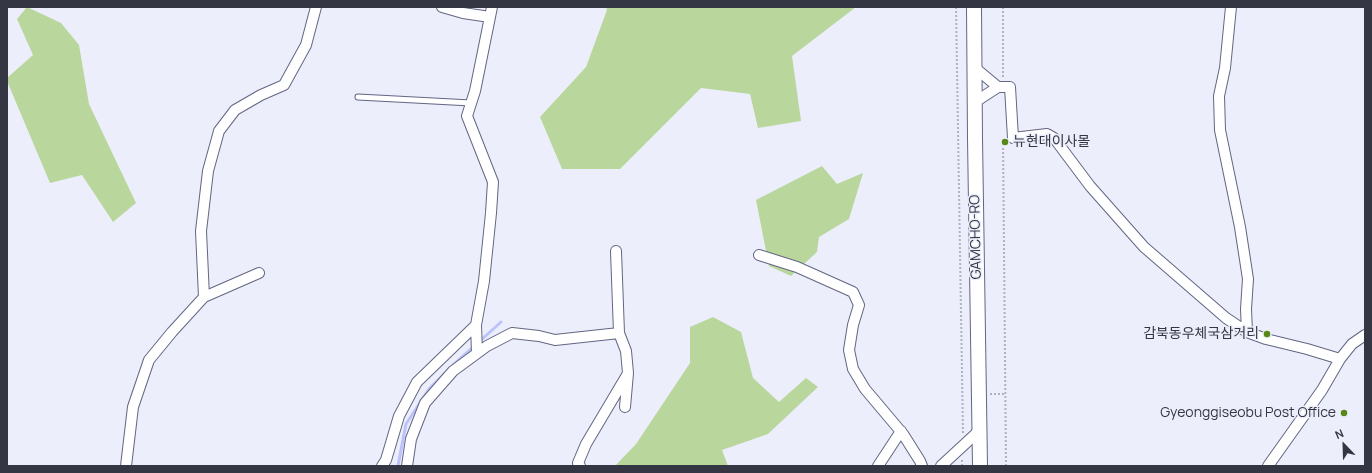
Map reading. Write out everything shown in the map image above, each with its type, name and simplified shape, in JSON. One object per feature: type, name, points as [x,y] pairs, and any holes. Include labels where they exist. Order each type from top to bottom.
[{"type":"main road","name":"GAMCHO-RO","points":[[974,7],[980,466]]},
{"type":"street","points":[[204,297],[201,231],[208,171],[219,131],[235,110],[284,84],[306,45],[316,7]]},
{"type":"street","points":[[442,7],[463,13],[491,12],[475,91],[467,116],[493,182],[484,281],[476,329],[477,352]]},
{"type":"street","points":[[1231,7],[1225,68],[1219,96],[1220,130],[1240,227],[1248,279],[1246,309],[1247,332]]},
{"type":"street","points":[[974,67],[1000,87]]},
{"type":"street","points":[[975,102],[1000,87],[1010,87],[1013,138],[1047,134],[1054,138],[1090,186],[1144,247],[1226,318],[1247,332],[1266,339],[1340,359]]},
{"type":"street","points":[[616,251],[619,333],[626,350],[628,373],[625,407]]},
{"type":"street","points":[[759,255],[797,267],[853,292],[859,305],[853,324],[848,350],[853,369],[865,389],[901,431],[922,466]]},
{"type":"street","points":[[126,466],[133,406],[149,360],[204,297],[259,273]]},
{"type":"street","points":[[382,466],[386,460],[399,416],[417,382],[476,329]]},
{"type":"street","points":[[407,466],[411,439],[425,403],[453,371],[477,352],[512,333],[539,336],[555,340],[619,333]]},
{"type":"street","points":[[1268,466],[1322,390],[1340,359],[1352,344],[1365,335]]},
{"type":"street","points":[[580,466],[578,463],[586,444],[628,373]]},
{"type":"street","points":[[942,466],[980,430]]},
{"type":"street","points":[[878,466],[901,431]]},
{"type":"lane","points":[[358,97],[471,103]]},
{"type":"path","points":[[956,7],[962,466]]},
{"type":"path","points":[[1000,87],[1003,7]]},
{"type":"path","points":[[1003,134],[1006,466]]},
{"type":"green space","points":[[27,7],[61,23],[79,45],[89,104],[136,203],[113,222],[82,175],[50,183],[7,81],[7,78],[33,55],[17,19]]},
{"type":"green space","points":[[606,7],[856,7],[792,56],[801,121],[758,128],[750,94],[701,88],[620,169],[562,169],[540,117],[586,67],[607,10]]},
{"type":"green space","points":[[822,166],[837,184],[863,173],[849,219],[819,237],[817,252],[791,276],[769,266],[756,200]]},
{"type":"green space","points":[[713,317],[741,332],[753,378],[779,402],[806,378],[818,387],[768,434],[722,450],[728,466],[615,466],[636,444],[690,363],[690,327]]},
{"type":"waterway","points":[[480,341],[501,322]]},
{"type":"waterway","points":[[453,365],[474,346]]},
{"type":"waterway","points":[[398,466],[406,424],[429,389],[445,373]]},
{"type":"place","name":"뉴현대이사몰","points":[[1005,142]]},
{"type":"place","name":"감북동우체국삼거리","points":[[1267,334]]},
{"type":"place","name":"Gyeonggiseobu Post Office","points":[[1344,413]]}]
